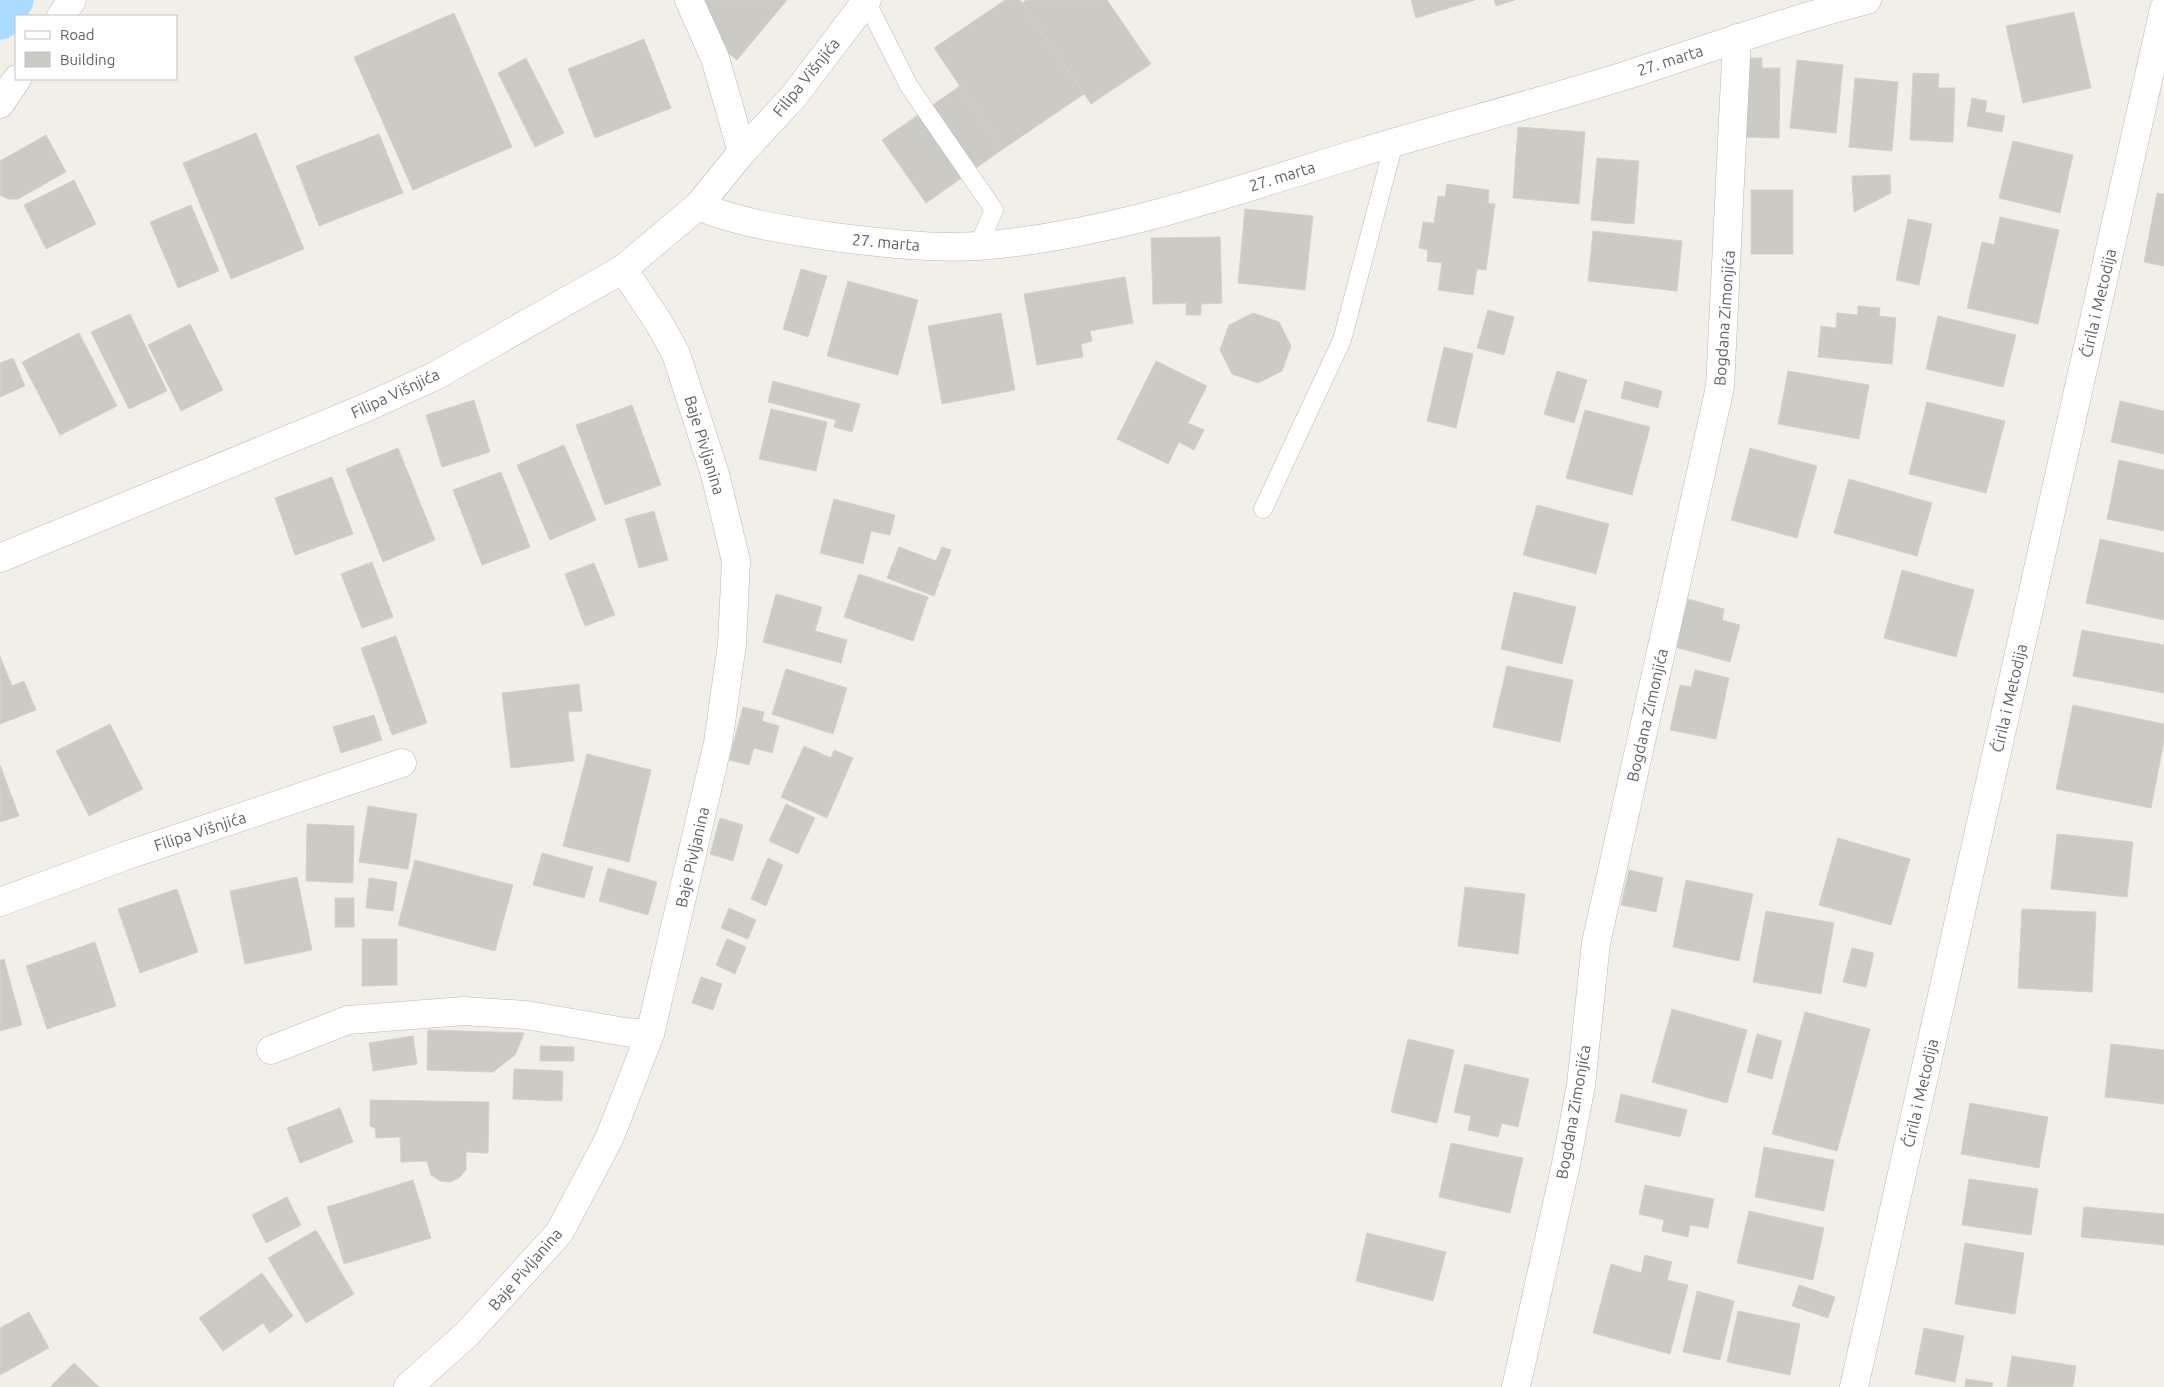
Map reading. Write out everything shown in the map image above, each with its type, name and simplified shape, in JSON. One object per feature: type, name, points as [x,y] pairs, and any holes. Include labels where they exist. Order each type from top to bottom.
[{"type":"street","points":[[62,15],[72,0]]},
{"type":"street","points":[[688,0],[715,58],[742,152]]},
{"type":"street","name":"Filipa Višnjića","points":[[0,558],[356,412],[435,376],[623,268],[698,206],[742,152],[794,96],[866,1]]},
{"type":"street","name":"27. marta","points":[[698,206],[724,217],[742,221],[809,233],[920,246],[978,246],[1057,236],[1155,214],[1622,76],[1857,1]]},
{"type":"street","name":"Ćirila i Metodija","points":[[1854,1387],[2164,9]]},
{"type":"street","name":"Bogdana Zimonjića","points":[[1516,1387],[1566,1164],[1581,1085],[1596,943],[1720,387],[1738,38]]},
{"type":"street","points":[[0,104],[16,80]]},
{"type":"street","name":"Baje Pivljanina","points":[[408,1387],[467,1334],[559,1233],[609,1139],[650,1034],[718,743],[732,644],[736,561],[715,474],[676,354],[660,323],[623,268]]},
{"type":"street","name":"Filipa Višnjića","points":[[0,902],[125,856],[402,763]]},
{"type":"street","points":[[271,1050],[348,1020],[464,1011],[526,1015],[625,1032],[650,1034]]},
{"type":"lane","points":[[866,1],[909,86],[994,210],[978,246]]},
{"type":"lane","points":[[1263,510],[1342,340],[1394,143]]},
{"type":"building","points":[[702,0],[787,0],[737,60],[719,45]]},
{"type":"building","points":[[1005,0],[1020,0],[1084,94],[1003,149],[934,48]]},
{"type":"building","points":[[1026,0],[1107,0],[1151,64],[1091,104],[1022,3]]},
{"type":"building","points":[[1411,0],[1475,0],[1416,18]]},
{"type":"building","points":[[1494,0],[1515,0],[1496,6]]},
{"type":"building","points":[[2074,12],[2091,88],[2023,103],[2006,26]]},
{"type":"building","points":[[454,13],[512,147],[413,190],[354,57]]},
{"type":"building","points":[[644,39],[671,108],[595,138],[568,69]]},
{"type":"building","points":[[526,58],[564,133],[535,147],[498,73]]},
{"type":"building","points":[[1742,58],[1762,58],[1762,68],[1780,68],[1779,138],[1741,137]]},
{"type":"building","points":[[1797,60],[1843,65],[1836,133],[1790,128]]},
{"type":"building","points":[[1913,73],[1939,74],[1938,88],[1955,88],[1953,142],[1910,140]]},
{"type":"building","points":[[1855,78],[1898,82],[1892,151],[1849,147]]},
{"type":"building","points":[[960,86],[1003,149],[926,203],[882,140]]},
{"type":"building","points":[[1972,98],[1987,101],[1985,112],[2005,116],[2002,132],[1967,126]]},
{"type":"building","points":[[1518,127],[1585,132],[1579,204],[1513,198]]},
{"type":"building","points":[[256,133],[304,249],[231,279],[183,163]]},
{"type":"building","points":[[379,134],[403,193],[319,226],[296,166]]},
{"type":"building","points":[[46,135],[66,172],[18,199],[8,199],[0,195],[0,161]]},
{"type":"building","points":[[2013,141],[2073,155],[2060,213],[1999,198]]},
{"type":"building","points":[[1597,158],[1639,161],[1634,224],[1591,220]]},
{"type":"building","points":[[1890,175],[1891,193],[1854,212],[1852,176]]},
{"type":"building","points":[[74,180],[96,224],[46,249],[24,205]]},
{"type":"building","points":[[1447,184],[1489,190],[1488,203],[1495,204],[1486,270],[1477,269],[1473,295],[1438,290],[1442,263],[1427,261],[1428,250],[1419,248],[1423,222],[1434,223],[1438,196],[1445,197]]},
{"type":"building","points":[[1751,190],[1793,190],[1793,254],[1751,254]]},
{"type":"building","points":[[2157,193],[2164,194],[2164,266],[2144,262]]},
{"type":"building","points":[[191,205],[219,271],[178,288],[150,222]]},
{"type":"building","points":[[1245,209],[1313,216],[1305,290],[1238,283]]},
{"type":"building","points":[[2000,217],[2059,230],[2038,324],[1967,308],[1982,242],[1994,245]]},
{"type":"building","points":[[1908,219],[1932,224],[1919,285],[1896,280]]},
{"type":"building","points":[[1593,231],[1682,241],[1677,291],[1588,281]]},
{"type":"building","points":[[1220,237],[1222,303],[1201,304],[1201,315],[1186,315],[1186,303],[1153,304],[1151,238]]},
{"type":"building","points":[[801,269],[827,276],[808,337],[783,329]]},
{"type":"building","points":[[1125,277],[1133,323],[1090,331],[1092,341],[1081,344],[1083,357],[1037,365],[1024,294]]},
{"type":"building","points":[[848,281],[918,300],[898,375],[827,356]]},
{"type":"building","points":[[1858,306],[1880,308],[1879,316],[1896,318],[1892,364],[1818,357],[1821,326],[1836,328],[1837,313],[1858,315]]},
{"type":"building","points":[[1488,310],[1514,317],[1504,355],[1477,348]]},
{"type":"building","points":[[1001,313],[1015,390],[942,404],[928,326]]},
{"type":"building","points":[[1253,313],[1279,322],[1291,346],[1282,371],[1258,383],[1232,374],[1220,350],[1229,325]]},
{"type":"building","points":[[130,314],[167,391],[129,409],[91,332]]},
{"type":"building","points":[[1938,316],[2016,335],[2003,387],[1926,369]]},
{"type":"building","points":[[190,324],[223,390],[181,411],[148,345]]},
{"type":"building","points":[[79,333],[117,406],[60,435],[22,362]]},
{"type":"building","points":[[1444,347],[1473,354],[1456,428],[1427,421]]},
{"type":"building","points":[[13,358],[25,386],[0,397],[0,363]]},
{"type":"building","points":[[1156,361],[1207,386],[1188,423],[1204,430],[1194,450],[1179,442],[1168,464],[1117,439]]},
{"type":"building","points":[[1557,371],[1587,380],[1574,423],[1544,414]]},
{"type":"building","points":[[1788,371],[1869,385],[1859,439],[1778,424]]},
{"type":"building","points":[[773,381],[860,404],[852,432],[834,427],[836,420],[768,402]]},
{"type":"building","points":[[1625,381],[1662,391],[1658,408],[1621,398]]},
{"type":"building","points":[[474,400],[490,452],[442,467],[426,415]]},
{"type":"building","points":[[2120,401],[2164,411],[2164,454],[2111,442]]},
{"type":"building","points":[[1927,402],[2005,421],[1986,493],[1909,474]]},
{"type":"building","points":[[632,405],[661,485],[605,505],[576,425]]},
{"type":"building","points":[[771,409],[827,422],[816,471],[759,459]]},
{"type":"building","points":[[1585,410],[1650,427],[1632,495],[1566,478]]},
{"type":"building","points":[[564,445],[596,520],[550,540],[517,465]]},
{"type":"building","points":[[398,448],[435,540],[383,562],[346,469]]},
{"type":"building","points":[[1750,448],[1817,466],[1797,538],[1731,520]]},
{"type":"building","points":[[2119,460],[2164,470],[2164,531],[2107,519]]},
{"type":"building","points":[[501,472],[530,547],[482,565],[453,490]]},
{"type":"building","points":[[332,477],[353,534],[295,555],[275,498]]},
{"type":"building","points":[[1849,479],[1932,503],[1917,556],[1834,533]]},
{"type":"building","points":[[834,499],[895,515],[890,535],[871,531],[863,564],[820,553]]},
{"type":"building","points":[[1537,505],[1609,524],[1596,574],[1523,555]]},
{"type":"building","points":[[654,511],[668,560],[639,568],[625,519]]},
{"type":"building","points":[[2100,539],[2164,553],[2164,620],[2086,603]]},
{"type":"building","points":[[899,547],[936,561],[942,547],[951,550],[934,596],[887,578]]},
{"type":"building","points":[[372,562],[393,617],[362,628],[341,574]]},
{"type":"building","points":[[594,563],[615,615],[585,626],[565,574]]},
{"type":"building","points":[[1902,570],[1974,590],[1956,657],[1884,638]]},
{"type":"building","points":[[859,574],[928,597],[913,641],[844,617]]},
{"type":"building","points":[[1514,592],[1576,607],[1562,664],[1501,649]]},
{"type":"building","points":[[776,594],[822,607],[815,631],[847,640],[841,663],[763,642]]},
{"type":"building","points":[[1688,599],[1724,609],[1722,620],[1740,625],[1730,662],[1675,647]]},
{"type":"building","points":[[2082,630],[2164,645],[2164,693],[2073,676]]},
{"type":"building","points":[[396,636],[427,723],[392,735],[361,648]]},
{"type":"building","points":[[0,656],[12,686],[24,681],[36,710],[0,724]]},
{"type":"building","points":[[1507,666],[1573,680],[1560,742],[1493,727]]},
{"type":"building","points":[[786,669],[847,688],[833,734],[772,714]]},
{"type":"building","points":[[1695,670],[1729,678],[1716,739],[1670,730],[1680,685],[1691,687]]},
{"type":"building","points":[[579,684],[582,711],[568,712],[574,761],[511,768],[502,693]]},
{"type":"building","points":[[2073,705],[2164,724],[2164,741],[2151,808],[2056,789]]},
{"type":"building","points":[[743,707],[764,712],[762,721],[779,726],[772,753],[754,748],[749,765],[729,760]]},
{"type":"building","points":[[374,715],[382,740],[341,753],[333,727]]},
{"type":"building","points":[[110,724],[143,789],[89,816],[56,751]]},
{"type":"building","points":[[804,746],[831,758],[834,750],[853,758],[827,818],[781,797]]},
{"type":"building","points":[[587,754],[651,770],[629,862],[563,846]]},
{"type":"building","points":[[0,765],[19,816],[0,822]]},
{"type":"building","points":[[786,804],[815,818],[798,854],[769,841]]},
{"type":"building","points":[[368,806],[417,814],[408,869],[359,862]]},
{"type":"building","points":[[720,818],[743,825],[733,861],[710,854]]},
{"type":"building","points":[[307,824],[354,826],[353,883],[306,881]]},
{"type":"building","points":[[2057,834],[2133,842],[2127,897],[2051,889]]},
{"type":"building","points":[[1838,838],[1910,859],[1891,925],[1819,905]]},
{"type":"building","points":[[542,853],[593,867],[584,898],[533,885]]},
{"type":"building","points":[[768,858],[783,865],[766,906],[751,899]]},
{"type":"building","points":[[415,860],[513,885],[495,951],[398,925]]},
{"type":"building","points":[[608,868],[657,882],[648,915],[599,901]]},
{"type":"building","points":[[1629,870],[1663,878],[1656,912],[1621,905]]},
{"type":"building","points":[[297,877],[312,950],[245,964],[230,891]]},
{"type":"building","points":[[369,878],[397,882],[393,911],[366,908]]},
{"type":"building","points":[[1686,880],[1753,894],[1739,961],[1673,947]]},
{"type":"building","points":[[1465,887],[1525,894],[1518,954],[1458,946]]},
{"type":"building","points":[[177,889],[198,952],[140,973],[118,909]]},
{"type":"building","points":[[335,898],[354,898],[354,927],[335,927]]},
{"type":"building","points":[[729,908],[756,920],[748,939],[721,928]]},
{"type":"building","points":[[2022,909],[2096,912],[2092,992],[2018,988]]},
{"type":"building","points":[[1766,911],[1834,923],[1821,994],[1753,982]]},
{"type":"building","points":[[362,939],[397,939],[397,985],[362,986]]},
{"type":"building","points":[[727,939],[746,947],[735,974],[716,965]]},
{"type":"building","points":[[95,942],[116,1006],[47,1029],[26,966]]},
{"type":"building","points":[[1852,948],[1874,953],[1866,987],[1843,982]]},
{"type":"building","points":[[4,959],[22,1025],[0,1031],[0,960]]},
{"type":"building","points":[[701,977],[722,984],[713,1010],[692,1003]]},
{"type":"building","points":[[1672,1009],[1747,1030],[1727,1103],[1652,1082]]},
{"type":"building","points":[[1805,1012],[1870,1029],[1837,1151],[1772,1134]]},
{"type":"building","points":[[428,1030],[524,1033],[515,1055],[493,1072],[427,1070]]},
{"type":"building","points":[[1757,1034],[1782,1041],[1772,1079],[1747,1072]]},
{"type":"building","points":[[413,1036],[417,1064],[373,1071],[369,1043]]},
{"type":"building","points":[[1408,1039],[1454,1050],[1437,1123],[1391,1112]]},
{"type":"building","points":[[2111,1044],[2164,1050],[2164,1104],[2105,1097]]},
{"type":"building","points":[[540,1046],[574,1047],[574,1061],[540,1061]]},
{"type":"building","points":[[1465,1064],[1529,1079],[1518,1127],[1502,1123],[1498,1137],[1468,1130],[1471,1116],[1454,1112]]},
{"type":"building","points":[[514,1069],[563,1071],[562,1101],[513,1099]]},
{"type":"building","points":[[1621,1094],[1687,1110],[1680,1137],[1615,1122]]},
{"type":"building","points":[[370,1100],[489,1102],[488,1153],[466,1152],[466,1170],[459,1178],[450,1182],[440,1181],[431,1175],[427,1161],[401,1162],[400,1137],[376,1138],[375,1128],[370,1126]]},
{"type":"building","points":[[1970,1103],[2048,1117],[2039,1168],[1961,1154]]},
{"type":"building","points":[[340,1108],[353,1142],[300,1163],[287,1128]]},
{"type":"building","points":[[1451,1143],[1523,1158],[1510,1213],[1439,1197]]},
{"type":"building","points":[[1764,1147],[1834,1160],[1824,1211],[1755,1197]]},
{"type":"building","points":[[1969,1179],[2038,1189],[2031,1235],[1962,1225]]},
{"type":"building","points":[[413,1180],[431,1238],[344,1264],[327,1207]]},
{"type":"building","points":[[1645,1185],[1714,1199],[1708,1228],[1690,1225],[1688,1237],[1662,1231],[1664,1220],[1639,1214]]},
{"type":"building","points":[[287,1197],[301,1225],[266,1243],[252,1215]]},
{"type":"building","points":[[2084,1207],[2164,1214],[2164,1245],[2081,1237]]},
{"type":"building","points":[[1749,1211],[1824,1228],[1813,1280],[1737,1263]]},
{"type":"building","points":[[316,1230],[354,1294],[306,1323],[268,1258]]},
{"type":"building","points":[[1367,1233],[1446,1252],[1433,1301],[1356,1281]]},
{"type":"building","points":[[1965,1243],[2024,1253],[2015,1314],[1955,1304]]},
{"type":"building","points":[[1645,1255],[1672,1262],[1667,1280],[1688,1285],[1670,1354],[1593,1333],[1611,1264],[1641,1273]]},
{"type":"building","points":[[262,1273],[293,1316],[270,1333],[263,1323],[223,1351],[199,1318]]},
{"type":"building","points":[[1799,1285],[1835,1297],[1828,1318],[1792,1306]]},
{"type":"building","points":[[1697,1291],[1734,1301],[1720,1360],[1683,1352]]},
{"type":"building","points":[[1738,1311],[1800,1324],[1790,1375],[1727,1362]]},
{"type":"building","points":[[29,1312],[49,1348],[0,1375],[0,1328]]},
{"type":"building","points":[[1924,1328],[1964,1336],[1955,1382],[1915,1374]]},
{"type":"building","points":[[2012,1356],[2076,1366],[2073,1387],[2007,1387]]},
{"type":"building","points":[[74,1363],[99,1387],[50,1387]]},
{"type":"building","points":[[1966,1379],[1993,1383],[1992,1387],[1965,1387]]},
{"type":"waterway","points":[[0,19],[13,0]]}]
